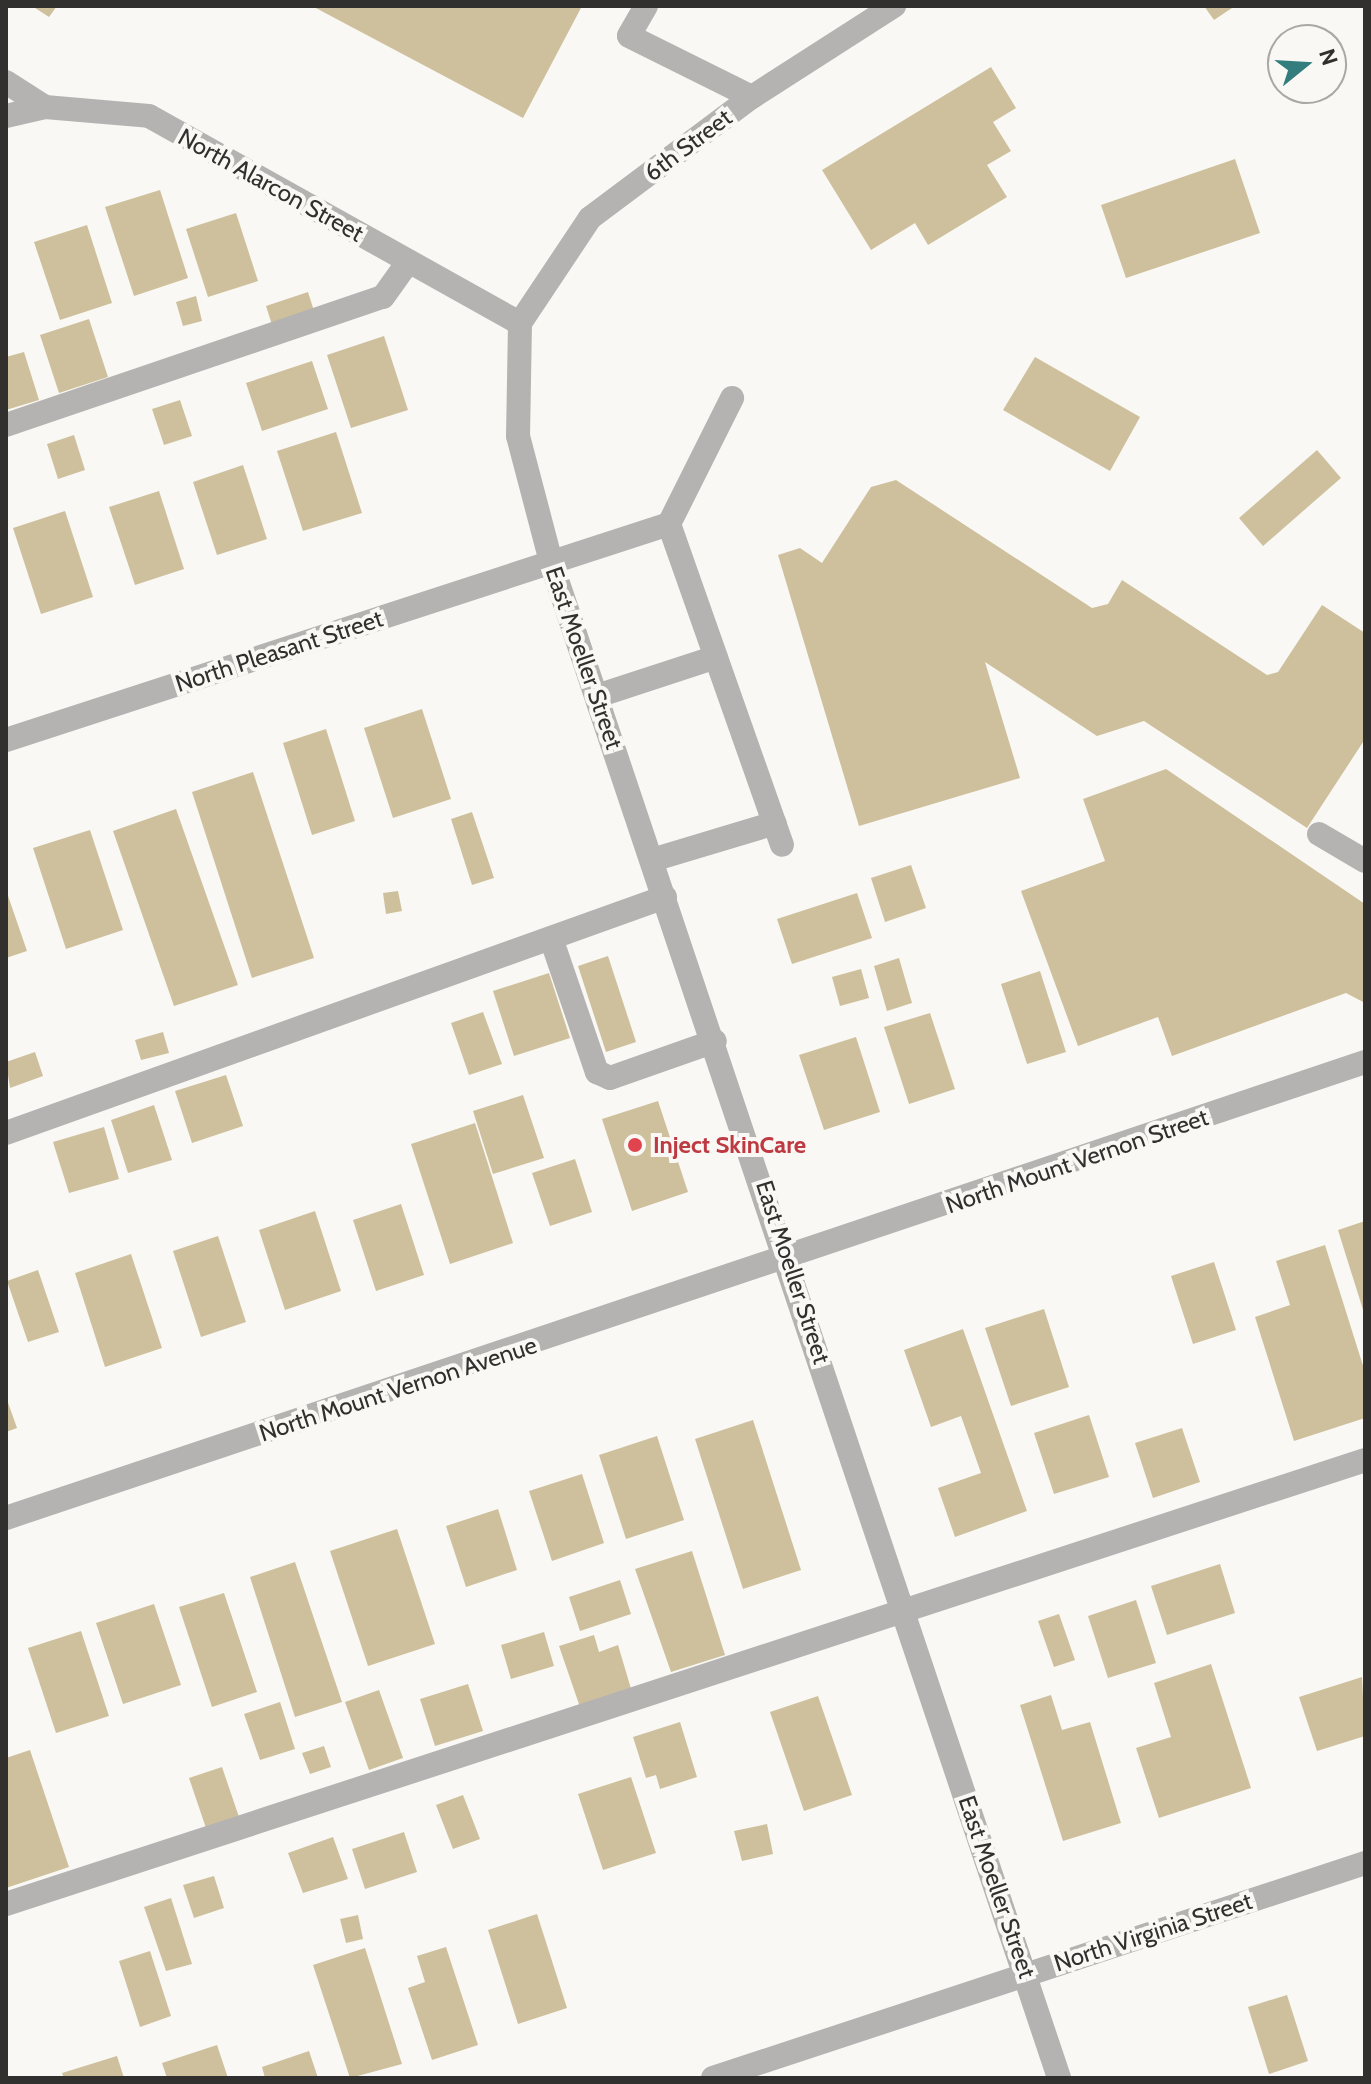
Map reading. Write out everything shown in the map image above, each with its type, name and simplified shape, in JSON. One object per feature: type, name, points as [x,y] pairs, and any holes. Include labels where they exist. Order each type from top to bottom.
[{"type":"street","points":[[646,6],[629,36],[752,97]]},
{"type":"street","name":"6th Street","points":[[520,323],[590,218],[752,97],[894,6]]},
{"type":"street","points":[[6,82],[45,107]]},
{"type":"street","name":"North Alarcon Street","points":[[6,116],[45,107],[149,116],[520,323]]},
{"type":"street","points":[[6,425],[383,297],[408,262]]},
{"type":"street","name":"East Moeller Street","points":[[520,323],[518,436],[551,562],[789,1259],[900,1609],[1026,1973],[1059,2078]]},
{"type":"street","points":[[652,860],[778,834],[669,524],[732,398]]},
{"type":"street","name":"North Pleasant Street","points":[[6,740],[669,524]]},
{"type":"street","points":[[597,696],[716,657]]},
{"type":"street","points":[[1319,834],[1365,861]]},
{"type":"street","points":[[6,1133],[665,897]]},
{"type":"street","points":[[551,938],[597,1072],[610,1078],[715,1041]]},
{"type":"street","name":"North Mount Vernon Street","points":[[789,1259],[1365,1062]]},
{"type":"street","name":"North Mount Vernon Avenue","points":[[6,1518],[789,1259]]},
{"type":"street","points":[[6,1904],[900,1609],[1365,1460]]},
{"type":"street","name":"North Virginia Street","points":[[713,2078],[1365,1863]]},
{"type":"building","points":[[32,6],[57,6],[49,17]]},
{"type":"building","points":[[312,6],[582,6],[523,118]]},
{"type":"building","points":[[1204,6],[1235,6],[1214,20]]},
{"type":"building","points":[[991,67],[1016,108],[993,122],[1011,151],[987,165],[1007,197],[928,245],[915,223],[871,250],[822,170]]},
{"type":"building","points":[[1235,159],[1260,233],[1126,278],[1101,205]]},
{"type":"building","points":[[160,190],[188,278],[134,296],[105,207]]},
{"type":"building","points":[[236,213],[258,281],[208,297],[186,229]]},
{"type":"building","points":[[87,225],[112,303],[60,320],[34,242]]},
{"type":"building","points":[[308,292],[316,317],[274,331],[266,306]]},
{"type":"building","points":[[196,296],[202,321],[183,326],[176,302]]},
{"type":"building","points":[[89,319],[108,377],[59,393],[40,335]]},
{"type":"building","points":[[384,336],[408,410],[351,428],[327,355]]},
{"type":"building","points":[[24,352],[39,400],[6,410],[6,357]]},
{"type":"building","points":[[1035,357],[1140,417],[1110,471],[1003,410]]},
{"type":"building","points":[[312,361],[328,409],[262,431],[246,383]]},
{"type":"building","points":[[180,400],[192,436],[164,445],[152,409]]},
{"type":"building","points":[[336,432],[362,513],[303,531],[277,451]]},
{"type":"building","points":[[74,435],[85,470],[58,479],[47,444]]},
{"type":"building","points":[[1317,450],[1341,478],[1263,546],[1239,518]]},
{"type":"building","points":[[243,465],[267,539],[217,555],[193,482]]},
{"type":"building","points":[[896,480],[1092,608],[1108,604],[1122,580],[1267,675],[1278,672],[1322,605],[1365,633],[1365,739],[1307,828],[1144,721],[1097,736],[985,662],[1020,778],[859,826],[778,555],[800,548],[822,563],[871,487]]},
{"type":"building","points":[[159,491],[184,569],[135,585],[109,507]]},
{"type":"building","points":[[65,511],[93,597],[41,614],[13,528]]},
{"type":"building","points":[[422,709],[451,799],[393,818],[364,728]]},
{"type":"building","points":[[326,729],[355,821],[312,835],[283,743]]},
{"type":"building","points":[[1166,769],[1365,904],[1365,1003],[1346,993],[1172,1056],[1158,1017],[1078,1046],[1021,891],[1105,861],[1083,799]]},
{"type":"building","points":[[253,772],[314,958],[252,978],[192,792]]},
{"type":"building","points":[[176,809],[238,985],[174,1006],[113,831]]},
{"type":"building","points":[[472,812],[494,878],[472,885],[451,819]]},
{"type":"building","points":[[90,830],[123,930],[66,949],[33,848]]},
{"type":"building","points":[[911,865],[926,908],[885,922],[871,878]]},
{"type":"building","points":[[6,890],[27,951],[6,958]]},
{"type":"building","points":[[398,891],[402,911],[386,914],[383,893]]},
{"type":"building","points":[[857,893],[872,938],[792,964],[777,919]]},
{"type":"building","points":[[608,956],[636,1042],[606,1052],[578,966]]},
{"type":"building","points":[[899,958],[912,1003],[887,1011],[874,966]]},
{"type":"building","points":[[861,969],[869,998],[840,1006],[832,977]]},
{"type":"building","points":[[1040,971],[1066,1052],[1027,1064],[1001,984]]},
{"type":"building","points":[[549,973],[570,1038],[514,1056],[493,991]]},
{"type":"building","points":[[483,1012],[502,1064],[469,1075],[451,1023]]},
{"type":"building","points":[[930,1013],[955,1089],[909,1104],[884,1027]]},
{"type":"building","points":[[163,1032],[169,1053],[141,1060],[135,1040]]},
{"type":"building","points":[[856,1037],[880,1112],[824,1130],[799,1055]]},
{"type":"building","points":[[35,1052],[43,1076],[10,1088],[6,1062]]},
{"type":"building","points":[[226,1075],[243,1126],[192,1143],[175,1091]]},
{"type":"building","points":[[523,1095],[544,1158],[493,1174],[473,1111]]},
{"type":"building","points":[[658,1101],[688,1192],[632,1211],[602,1119]]},
{"type":"building","points":[[154,1105],[172,1160],[128,1173],[111,1120]]},
{"type":"building","points":[[475,1123],[513,1243],[450,1264],[411,1144]]},
{"type":"building","points":[[104,1127],[119,1179],[69,1193],[53,1142]]},
{"type":"building","points":[[575,1159],[592,1212],[550,1226],[532,1173]]},
{"type":"building","points":[[401,1204],[424,1275],[376,1291],[353,1220]]},
{"type":"building","points":[[315,1211],[341,1291],[285,1310],[259,1230]]},
{"type":"building","points":[[1365,1221],[1365,1312],[1364,1313],[1338,1230]]},
{"type":"building","points":[[218,1236],[246,1322],[201,1337],[173,1251]]},
{"type":"building","points":[[1325,1245],[1365,1372],[1365,1418],[1294,1441],[1255,1317],[1290,1305],[1276,1261]]},
{"type":"building","points":[[131,1254],[162,1348],[105,1367],[75,1273]]},
{"type":"building","points":[[1214,1262],[1236,1330],[1193,1344],[1171,1276]]},
{"type":"building","points":[[38,1270],[59,1332],[28,1342],[7,1281]]},
{"type":"building","points":[[1044,1309],[1069,1387],[1011,1406],[985,1328]]},
{"type":"building","points":[[963,1329],[1027,1511],[955,1537],[938,1488],[981,1473],[961,1416],[931,1427],[904,1350]]},
{"type":"building","points":[[6,1397],[17,1428],[6,1432]]},
{"type":"building","points":[[1089,1415],[1109,1477],[1054,1494],[1034,1433]]},
{"type":"building","points":[[753,1420],[801,1570],[743,1589],[695,1439]]},
{"type":"building","points":[[1182,1428],[1200,1482],[1153,1498],[1135,1443]]},
{"type":"building","points":[[657,1436],[684,1520],[626,1539],[599,1455]]},
{"type":"building","points":[[582,1474],[604,1543],[552,1561],[529,1491]]},
{"type":"building","points":[[498,1509],[517,1570],[466,1587],[446,1526]]},
{"type":"building","points":[[397,1529],[435,1644],[368,1666],[330,1551]]},
{"type":"building","points":[[692,1551],[725,1655],[671,1672],[635,1569]]},
{"type":"building","points":[[295,1562],[342,1702],[295,1717],[250,1577]]},
{"type":"building","points":[[1220,1564],[1235,1613],[1167,1635],[1151,1586]]},
{"type":"building","points":[[620,1580],[631,1614],[580,1631],[569,1597]]},
{"type":"building","points":[[224,1593],[257,1692],[212,1707],[179,1607]]},
{"type":"building","points":[[1136,1600],[1156,1663],[1108,1678],[1088,1616]]},
{"type":"building","points":[[154,1604],[181,1685],[123,1704],[96,1623]]},
{"type":"building","points":[[1059,1614],[1075,1660],[1054,1667],[1038,1621]]},
{"type":"building","points":[[81,1631],[109,1716],[56,1733],[28,1648]]},
{"type":"building","points":[[544,1632],[554,1666],[511,1679],[501,1645]]},
{"type":"building","points":[[594,1635],[599,1652],[618,1645],[632,1692],[581,1710],[559,1646]]},
{"type":"building","points":[[1211,1664],[1251,1788],[1159,1818],[1136,1748],[1171,1737],[1154,1683]]},
{"type":"building","points":[[1362,1677],[1365,1736],[1317,1751],[1299,1697]]},
{"type":"building","points":[[468,1684],[483,1731],[435,1746],[420,1699]]},
{"type":"building","points":[[379,1690],[403,1758],[369,1770],[345,1702]]},
{"type":"building","points":[[1051,1695],[1062,1730],[1090,1722],[1121,1823],[1063,1841],[1020,1705]]},
{"type":"building","points":[[818,1696],[852,1795],[804,1811],[770,1712]]},
{"type":"building","points":[[280,1702],[295,1749],[260,1760],[244,1714]]},
{"type":"building","points":[[680,1722],[697,1777],[660,1789],[656,1775],[646,1778],[633,1737]]},
{"type":"building","points":[[324,1746],[331,1767],[310,1774],[302,1753]]},
{"type":"building","points":[[30,1750],[69,1867],[6,1888],[6,1758]]},
{"type":"building","points":[[222,1767],[239,1817],[206,1828],[189,1778]]},
{"type":"building","points":[[631,1777],[656,1853],[603,1870],[578,1794]]},
{"type":"building","points":[[463,1795],[480,1839],[453,1849],[436,1805]]},
{"type":"building","points":[[767,1824],[773,1854],[742,1861],[734,1831]]},
{"type":"building","points":[[404,1832],[417,1872],[365,1889],[352,1849]]},
{"type":"building","points":[[333,1837],[348,1879],[303,1893],[288,1853]]},
{"type":"building","points":[[214,1876],[224,1908],[194,1918],[183,1885]]},
{"type":"building","points":[[171,1898],[192,1964],[166,1971],[144,1907]]},
{"type":"building","points":[[537,1914],[567,2008],[518,2024],[488,1930]]},
{"type":"building","points":[[358,1915],[363,1939],[346,1943],[340,1919]]},
{"type":"building","points":[[446,1947],[478,2045],[432,2060],[408,1988],[425,1982],[417,1956]]},
{"type":"building","points":[[365,1948],[402,2064],[350,2078],[313,1965]]},
{"type":"building","points":[[150,1951],[171,2016],[140,2027],[119,1961]]},
{"type":"building","points":[[1287,1995],[1308,2061],[1269,2074],[1248,2007]]},
{"type":"building","points":[[217,2045],[228,2078],[167,2078],[162,2063]]},
{"type":"building","points":[[309,2051],[318,2078],[265,2078],[262,2067]]},
{"type":"building","points":[[117,2056],[124,2078],[64,2078],[62,2073]]},
{"type":"place","name":"Inject SkinCare","points":[[635,1145]]}]
